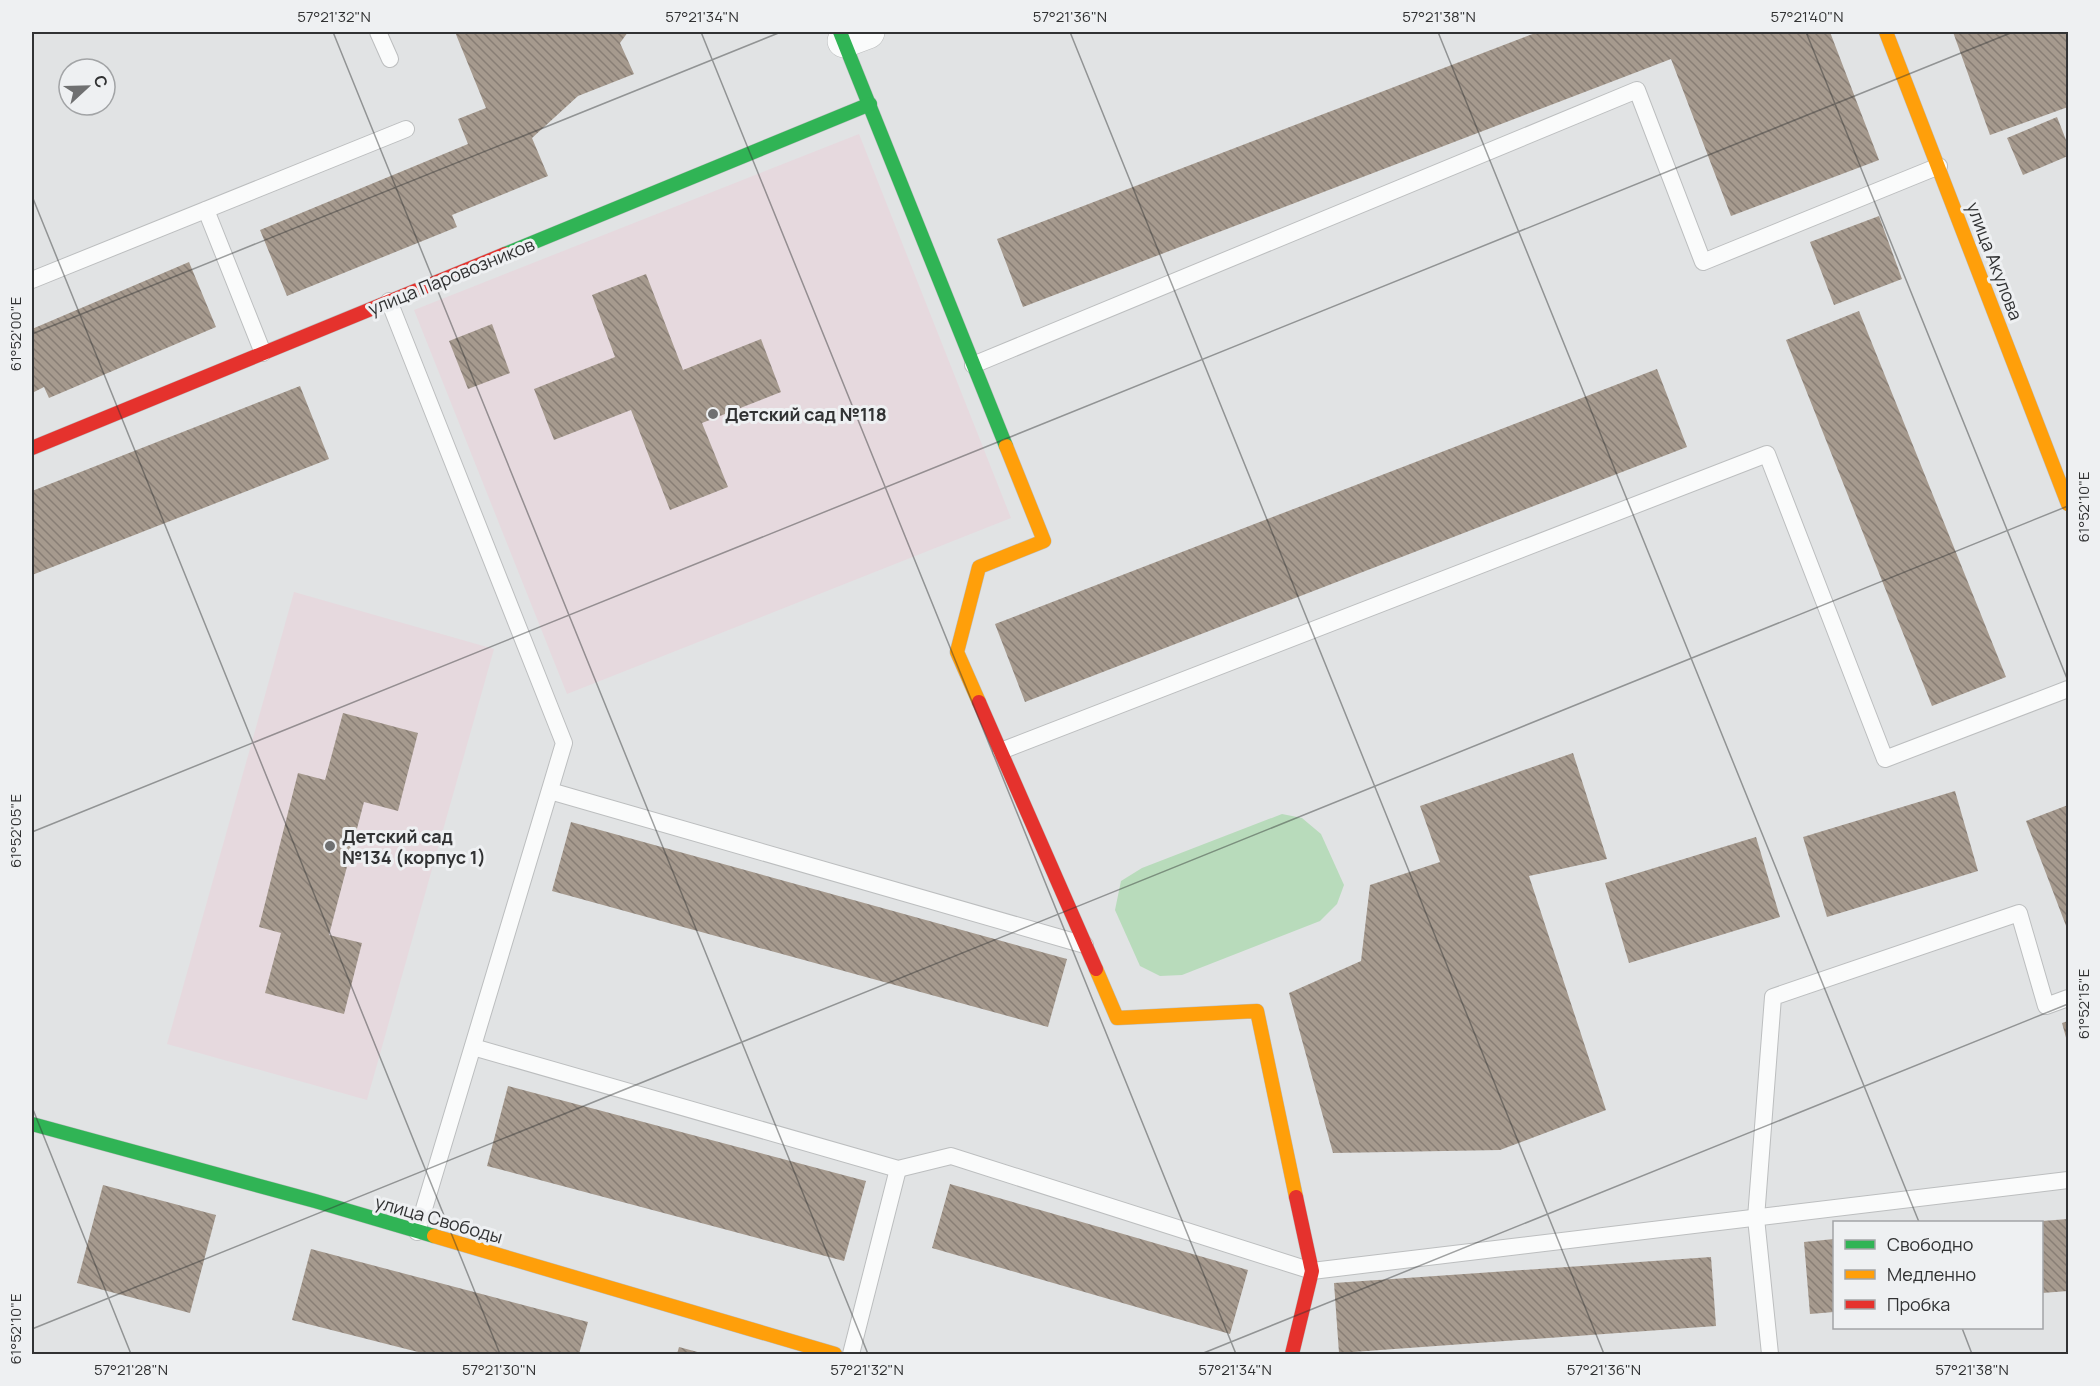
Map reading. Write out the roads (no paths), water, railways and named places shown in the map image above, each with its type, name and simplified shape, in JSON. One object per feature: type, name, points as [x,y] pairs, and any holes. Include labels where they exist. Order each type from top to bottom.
[{"type":"street","name":"улица Акулова","points":[[1886,32],[2068,504]]},
{"type":"street","points":[[850,35],[870,104],[1044,541],[979,567],[957,652],[1117,1018],[1257,1011],[1312,1271],[1292,1354]]},
{"type":"street","name":"улица Паровозников","points":[[32,448],[870,104]]},
{"type":"street","name":"улица Свободы","points":[[32,1124],[315,1202],[835,1354]]},
{"type":"lane","points":[[378,32],[390,60]]},
{"type":"lane","points":[[973,365],[1637,90],[1703,262],[1939,166]]},
{"type":"lane","points":[[32,280],[406,129]]},
{"type":"lane","points":[[206,210],[263,353]]},
{"type":"lane","points":[[389,301],[564,743],[417,1232]]},
{"type":"lane","points":[[1001,752],[1767,454],[1885,759],[2068,689]]},
{"type":"lane","points":[[550,792],[1085,945]]},
{"type":"lane","points":[[1770,1354],[1756,1218],[1773,997],[2019,913],[2046,1005],[2068,998]]},
{"type":"lane","points":[[473,1047],[898,1169],[951,1156],[1312,1271],[2068,1180]]},
{"type":"lane","points":[[851,1354],[898,1169]]},
{"type":"place","name":"Детский сад №118","points":[[713,414]]},
{"type":"place","name":"Детский сад №134 (корпус 1)","points":[[330,846]]}]
